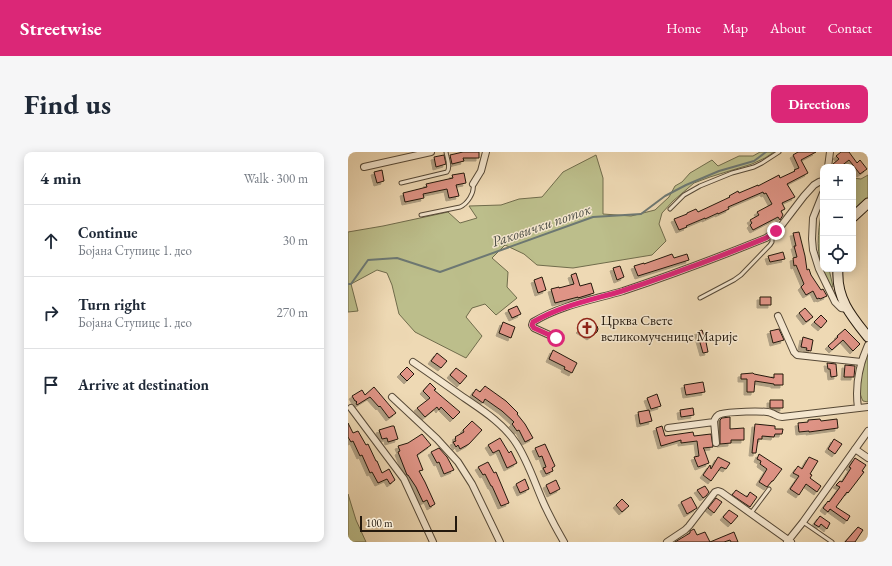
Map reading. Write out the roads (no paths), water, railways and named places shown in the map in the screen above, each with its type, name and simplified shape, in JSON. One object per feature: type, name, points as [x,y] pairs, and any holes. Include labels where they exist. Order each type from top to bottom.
[{"type":"main road","points":[[856,215],[868,203]]},
{"type":"main road","points":[[838,272],[838,283],[847,309],[855,322],[868,337]]},
{"type":"street","points":[[364,167],[431,152]]},
{"type":"street","points":[[473,184],[481,171],[486,152]]},
{"type":"street","points":[[828,164],[830,152]]},
{"type":"street","points":[[556,338],[534,328],[532,325],[533,322],[548,313],[622,291],[692,267],[766,238],[781,226],[804,196],[814,185],[820,182]]},
{"type":"street","points":[[820,200],[813,218],[813,250],[819,269],[835,302],[840,308],[847,309]]},
{"type":"street","points":[[778,316],[794,352],[797,355],[861,362]]},
{"type":"street","points":[[858,408],[858,381],[861,362],[868,345]]},
{"type":"street","points":[[413,362],[483,410],[505,429],[523,454],[544,506],[564,542]]},
{"type":"street","points":[[392,397],[437,439],[458,462],[472,484],[500,542]]},
{"type":"street","points":[[716,443],[714,422],[715,418],[721,414],[737,412],[769,412],[782,418],[868,407]]},
{"type":"street","points":[[351,408],[404,479],[433,542]]},
{"type":"street","points":[[668,428],[714,422]]},
{"type":"street","points":[[667,542],[689,526],[716,491],[721,492],[789,542],[868,431]]},
{"type":"street","points":[[855,449],[868,458]]},
{"type":"lane","points":[[401,183],[449,171],[446,152]]},
{"type":"lane","points":[[670,209],[684,195],[700,186],[732,173],[762,164],[779,152]]},
{"type":"lane","points":[[421,215],[460,208],[473,193],[473,184]]},
{"type":"lane","points":[[700,298],[741,275],[770,245],[772,242],[772,234]]},
{"type":"lane","points":[[751,513],[769,489]]},
{"type":"lane","points":[[803,522],[832,542]]},
{"type":"waterway","name":"Раковички поток","points":[[348,284],[351,284],[368,260],[397,258],[440,272],[593,217],[641,214],[665,196],[686,185],[719,171],[754,161],[766,152]]},
{"type":"place","name":"Црква Свете великомученице Марије","points":[[587,328]]}]
